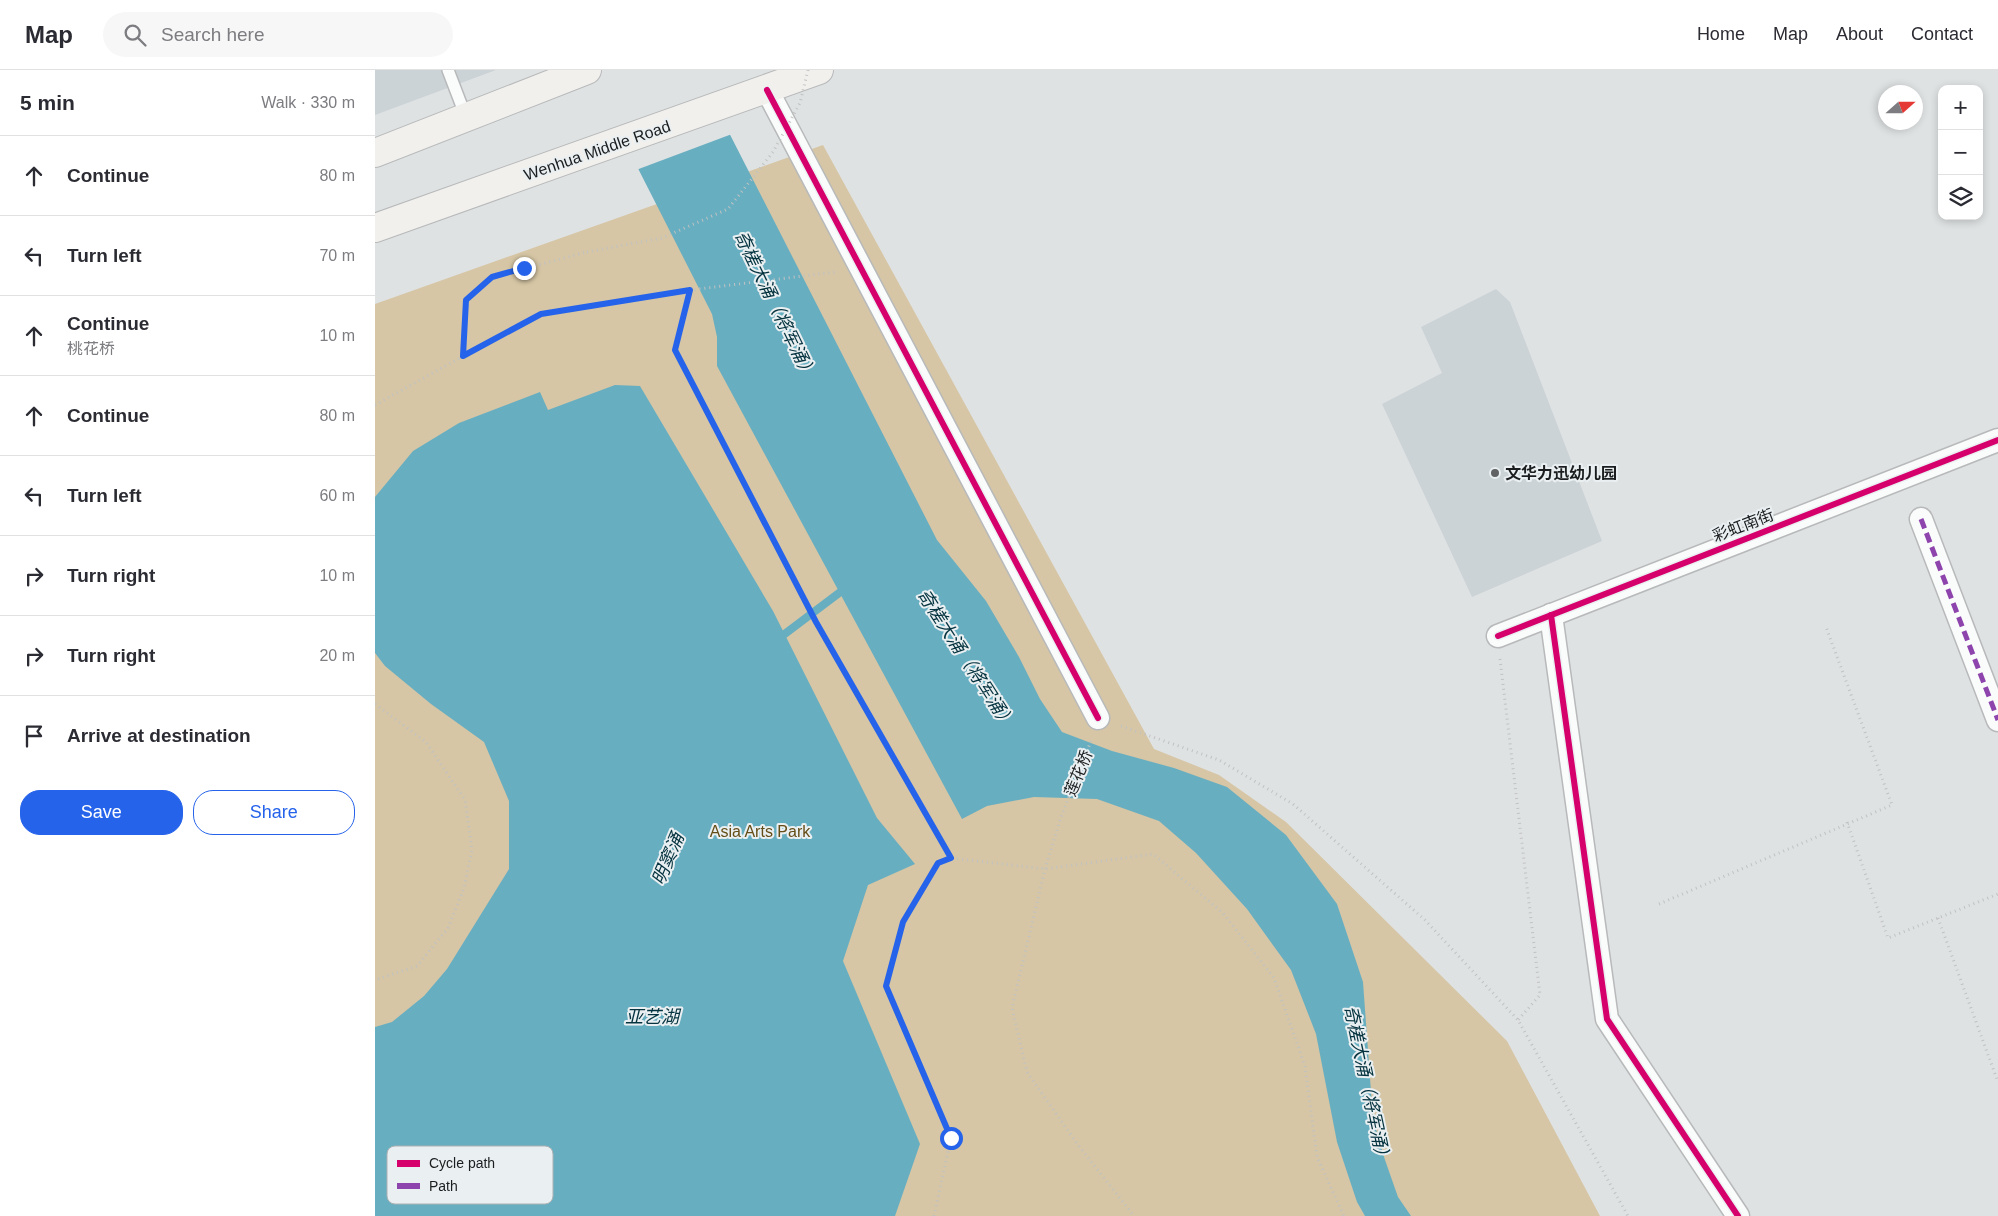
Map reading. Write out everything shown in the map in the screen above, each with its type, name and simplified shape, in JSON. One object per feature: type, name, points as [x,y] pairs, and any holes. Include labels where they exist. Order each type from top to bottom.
[{"type":"main road","name":"Wenhua Middle Road","points":[[375,228],[819,70]]},
{"type":"main road","points":[[375,154],[585,71]]},
{"type":"street","points":[[767,90],[1095,728]]},
{"type":"street","name":"彩虹南街","points":[[1498,636],[1998,440]]},
{"type":"street","points":[[1921,519],[1998,720]]},
{"type":"street","points":[[1551,616],[1607,1019],[1738,1216]]},
{"type":"lane","points":[[447,70],[466,117]]},
{"type":"path","points":[[463,356],[466,300],[492,277],[587,252],[662,238],[727,209],[773,152],[800,103],[808,70]]},
{"type":"path","points":[[375,405],[541,314],[690,290],[818,274]]},
{"type":"path","points":[[690,290],[675,350],[816,622],[951,858]]},
{"type":"path","points":[[1659,904],[1847,822],[1892,805],[1826,627]]},
{"type":"path","points":[[1498,636],[1540,995],[1518,1020]]},
{"type":"path","points":[[375,704],[426,742],[465,800],[472,850],[464,888],[449,928],[417,966],[375,980]]},
{"type":"path","points":[[1095,728],[1219,760],[1293,804],[1425,920],[1518,1020],[1628,1216]]},
{"type":"path","points":[[1847,822],[1888,938],[1998,894]]},
{"type":"path","points":[[934,1216],[951,1138],[886,986],[903,922],[938,863],[951,858],[1045,869],[1153,854],[1223,913],[1274,978],[1305,1066],[1317,1157],[1344,1216]]},
{"type":"path","points":[[1937,918],[1998,1082]]},
{"type":"shaded area","points":[[375,70],[496,70],[375,115]]},
{"type":"shaded area","name":"文华力迅幼儿园","points":[[1496,289],[1510,302],[1602,541],[1472,597],[1382,404],[1442,373],[1421,327]]},
{"type":"green space","name":"Asia Arts Park","points":[[823,145],[1154,749],[1219,775],[1286,822],[1507,1041],[1600,1216],[375,1216],[375,304]]},
{"type":"water","name":"奇槎大涌（将军涌）","points":[[588,70],[697,70],[937,540],[986,601],[1019,657],[1040,699],[1062,732],[1112,751],[1174,768],[1227,787],[1286,835],[1337,904],[1363,982],[1373,1119],[1398,1197],[1411,1216],[1365,1216],[1357,1202],[1337,1142],[1316,1034],[1291,970],[1247,909],[1196,853],[1159,821],[1097,799],[1034,797],[987,806],[962,819],[717,366],[717,337],[712,314]]},
{"type":"water","name":"亚艺湖","points":[[615,385],[640,386],[773,611],[877,818],[915,864],[868,885],[843,961],[920,1144],[895,1216],[375,1216],[375,1027],[392,1022],[424,996],[447,969],[509,869],[509,801],[484,742],[431,704],[385,666],[375,653],[375,497],[413,451],[459,423],[540,392],[548,410]]},
{"type":"pier","points":[[585,70],[700,70],[732,134],[636,170]]},
{"type":"waterway","name":"明窦涌","points":[[778,639],[847,587]]},
{"type":"marked path","points":[[1921,519],[1998,720]]},
{"type":"cycle path","points":[[767,90],[1098,718]]},
{"type":"cycle path","points":[[1498,636],[1998,440]]},
{"type":"cycle path","points":[[1551,615],[1607,1019],[1738,1216]]},
{"type":"place","name":"文华力迅幼儿园","points":[[1495,473]]},
{"type":"route","points":[[524,268],[492,277],[466,300],[463,356],[541,314],[690,290],[675,350],[816,622],[951,858],[938,863],[903,922],[886,986],[924,1079],[951,1138]]}]
